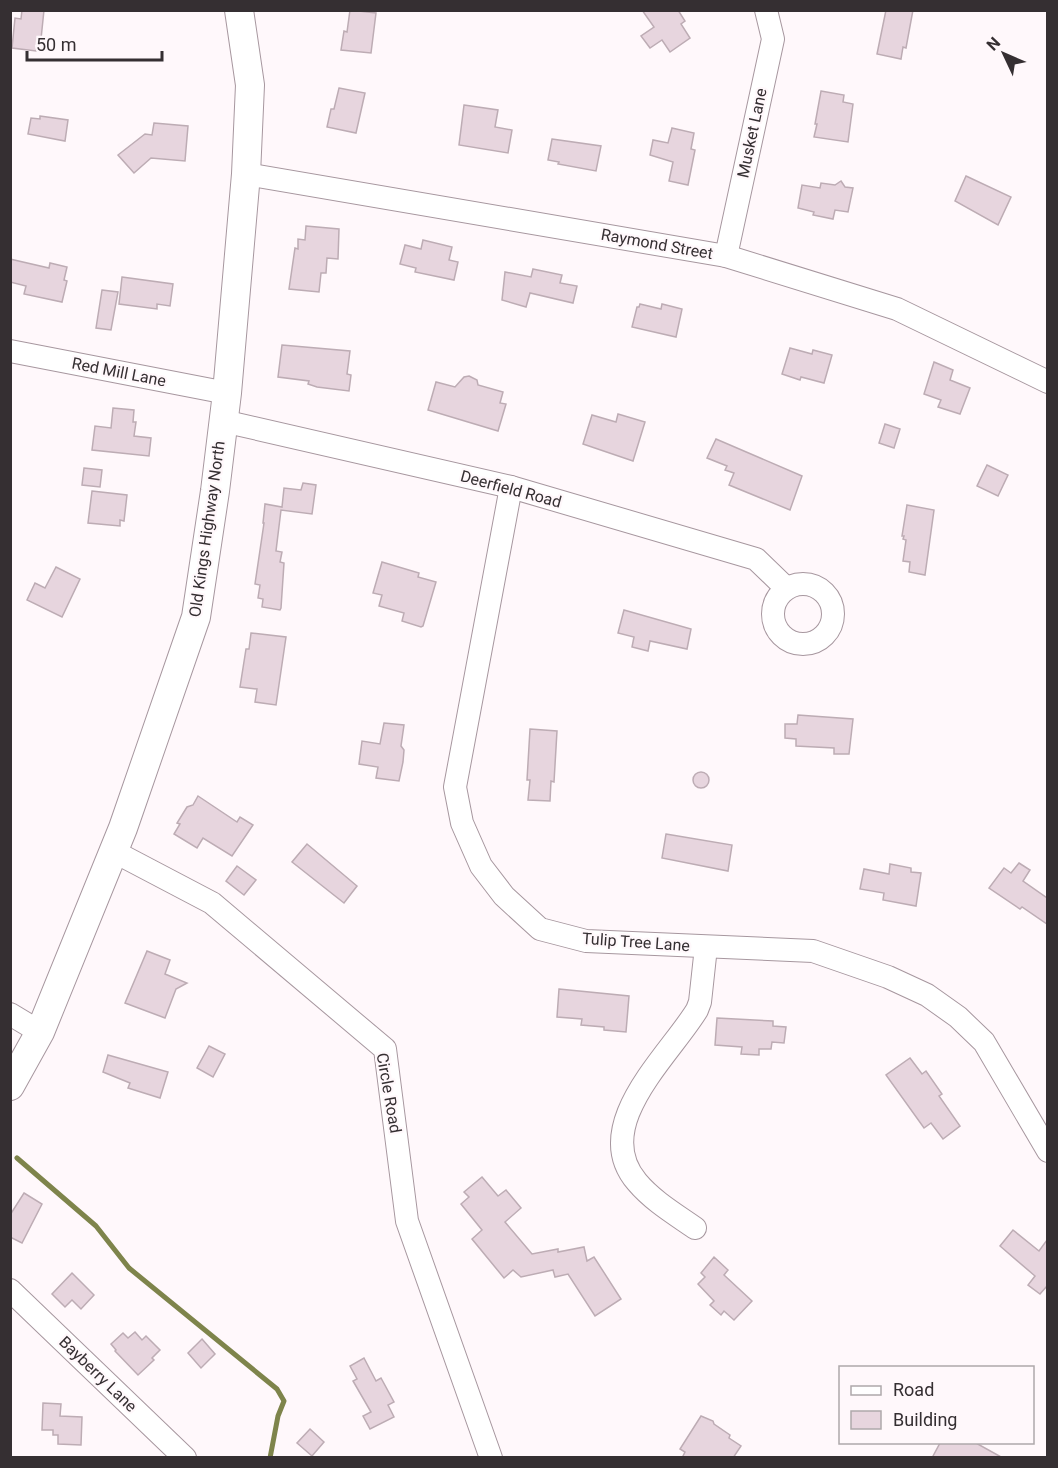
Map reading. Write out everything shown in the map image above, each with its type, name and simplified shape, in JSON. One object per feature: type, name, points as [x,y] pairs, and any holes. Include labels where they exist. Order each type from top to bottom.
[{"type":"main road","name":"Old Kings Highway North","points":[[10,1086],[40,1032],[114,851],[196,617],[227,393],[246,174],[250,85],[239,10]]},
{"type":"street","name":"Musket Lane","points":[[726,256],[772,39],[766,10]]},
{"type":"street","name":"Raymond Street","points":[[246,174],[726,256],[897,309],[1047,382]]},
{"type":"street","name":"Red Mill Lane","points":[[10,351],[227,393]]},
{"type":"street","name":"Deerfield Road","points":[[223,421],[511,487],[756,559],[786,588]]},
{"type":"street","name":"Tulip Tree Lane","points":[[511,487],[455,787],[462,824],[481,866],[504,896],[540,929],[586,940],[813,951],[888,977],[927,995],[958,1017],[984,1042],[1047,1151]]},
{"type":"street","name":"Circle Road","points":[[114,851],[212,903],[385,1049],[408,1221],[491,1458]]},
{"type":"street","points":[[695,1228],[638,1183],[625,1164],[622,1140],[624,1127],[641,1088],[697,1010],[700,1002],[706,947]]},
{"type":"street","points":[[10,1014],[40,1032]]},
{"type":"street","name":"Bayberry Lane","points":[[10,1290],[185,1458]]},
{"type":"building","points":[[22,10],[44,10],[41,39],[38,38],[36,51],[12,48],[15,18],[21,19]]},
{"type":"building","points":[[350,10],[376,13],[371,53],[341,50],[344,31],[347,32]]},
{"type":"building","points":[[642,10],[678,10],[685,21],[681,24],[690,38],[670,52],[662,40],[650,48],[641,36],[654,27]]},
{"type":"building","points":[[886,10],[913,10],[906,48],[903,47],[901,59],[877,54]]},
{"type":"building","points":[[339,88],[365,93],[356,133],[327,127]]},
{"type":"building","points":[[821,91],[844,95],[843,102],[853,104],[848,142],[814,137]]},
{"type":"building","points":[[464,105],[498,110],[495,127],[512,130],[508,153],[459,145]]},
{"type":"building","points":[[40,116],[68,120],[65,141],[28,134],[31,118],[40,119]]},
{"type":"building","points":[[154,123],[188,126],[185,161],[151,158],[134,173],[118,155],[145,134],[152,135]]},
{"type":"building","points":[[672,128],[694,133],[691,149],[695,150],[688,185],[669,181],[673,162],[650,155],[653,140],[668,143]]},
{"type":"building","points":[[552,139],[601,146],[596,171],[548,160]]},
{"type":"building","points":[[966,176],[1011,197],[998,225],[955,201]]},
{"type":"building","points":[[841,181],[845,187],[853,188],[848,212],[835,210],[833,219],[813,215],[814,212],[798,208],[802,185],[820,188],[821,183],[835,185]]},
{"type":"building","points":[[306,226],[339,229],[338,259],[327,258],[326,273],[321,273],[319,292],[289,289],[295,248],[298,249],[298,239],[305,240]]},
{"type":"building","points":[[423,240],[452,247],[449,260],[458,262],[454,280],[415,272],[416,268],[400,264],[405,245],[421,249]]},
{"type":"building","points":[[10,259],[49,268],[50,263],[67,267],[64,280],[67,281],[62,302],[24,294],[26,286],[10,282]]},
{"type":"building","points":[[533,269],[562,275],[560,283],[577,286],[573,303],[530,293],[526,307],[502,300],[505,272],[531,277]]},
{"type":"building","points":[[122,277],[173,284],[170,306],[157,304],[157,309],[119,304]]},
{"type":"building","points":[[102,290],[118,292],[111,330],[96,328]]},
{"type":"building","points":[[640,304],[661,309],[662,304],[682,309],[676,337],[632,327],[637,307]]},
{"type":"building","points":[[282,345],[350,351],[347,374],[351,375],[349,391],[317,387],[308,384],[309,381],[278,377]]},
{"type":"building","points":[[790,348],[812,354],[813,350],[832,355],[824,383],[801,377],[800,380],[782,374]]},
{"type":"building","points":[[934,362],[953,370],[950,380],[970,388],[960,414],[938,407],[941,400],[924,394]]},
{"type":"building","points":[[469,376],[477,380],[478,385],[503,392],[500,403],[506,404],[498,431],[428,410],[436,382],[455,387],[464,377]]},
{"type":"building","points":[[113,408],[134,410],[133,422],[136,422],[134,436],[151,438],[149,456],[92,450],[95,426],[111,428]]},
{"type":"building","points":[[618,414],[645,422],[633,461],[583,444],[592,415],[616,422]]},
{"type":"building","points":[[885,424],[900,429],[894,448],[879,443]]},
{"type":"building","points":[[716,439],[802,476],[790,510],[729,485],[734,473],[725,470],[727,466],[707,458]]},
{"type":"building","points":[[987,465],[1008,475],[998,496],[977,486]]},
{"type":"building","points":[[84,468],[102,470],[100,487],[82,485]]},
{"type":"building","points":[[303,483],[316,485],[312,514],[281,510],[276,551],[282,552],[280,562],[284,563],[281,608],[280,610],[262,607],[263,599],[258,598],[260,585],[255,584],[265,504],[282,507],[284,488],[301,490]]},
{"type":"building","points":[[92,491],[127,495],[124,521],[120,520],[120,526],[88,523]]},
{"type":"building","points":[[907,505],[934,510],[925,575],[909,572],[910,562],[903,561],[906,540],[902,536]]},
{"type":"building","points":[[382,562],[419,573],[418,577],[436,582],[423,626],[402,621],[404,613],[379,606],[382,595],[373,593]]},
{"type":"building","points":[[56,567],[80,579],[62,617],[27,600],[35,583],[45,588]]},
{"type":"building","points":[[624,610],[691,629],[687,649],[650,641],[648,651],[632,647],[634,637],[618,633]]},
{"type":"building","points":[[251,633],[286,637],[276,705],[255,702],[257,689],[240,687]]},
{"type":"building","points":[[798,715],[853,719],[849,754],[834,754],[834,748],[796,746],[796,739],[785,738],[785,724],[797,724]]},
{"type":"building","points":[[384,723],[404,725],[401,746],[404,750],[403,762],[399,781],[376,778],[378,767],[359,764],[362,741],[380,744]]},
{"type":"building","points":[[530,729],[557,731],[554,782],[551,781],[550,801],[528,800]]},
{"type":"building","points":[[701,772],[709,780],[701,788],[693,780]]},
{"type":"building","points":[[198,796],[237,822],[240,817],[253,825],[232,856],[203,838],[197,848],[174,834],[180,824],[177,823],[187,807],[193,805]]},
{"type":"building","points":[[666,834],[732,845],[728,871],[662,858]]},
{"type":"building","points":[[307,844],[357,886],[344,903],[292,862]]},
{"type":"building","points":[[1019,863],[1030,870],[1023,881],[1047,898],[1047,924],[989,888],[1004,868],[1011,873]]},
{"type":"building","points":[[890,864],[911,868],[911,872],[921,873],[916,906],[883,900],[884,893],[860,889],[864,869],[889,874]]},
{"type":"building","points":[[237,866],[256,880],[244,895],[226,881]]},
{"type":"building","points":[[147,951],[170,960],[165,974],[187,983],[176,989],[165,1018],[125,1003]]},
{"type":"building","points":[[559,989],[629,996],[626,1032],[581,1025],[582,1019],[557,1017]]},
{"type":"building","points":[[717,1018],[773,1021],[773,1026],[786,1027],[784,1043],[772,1042],[771,1049],[759,1049],[759,1055],[741,1054],[742,1047],[715,1045]]},
{"type":"building","points":[[209,1046],[225,1054],[213,1077],[197,1068]]},
{"type":"building","points":[[108,1055],[168,1072],[160,1098],[128,1088],[130,1083],[103,1072]]},
{"type":"building","points":[[910,1058],[922,1074],[926,1071],[942,1094],[939,1096],[960,1126],[943,1139],[931,1123],[924,1128],[886,1075]]},
{"type":"building","points":[[482,1177],[498,1196],[506,1190],[521,1208],[505,1222],[532,1254],[584,1247],[587,1261],[594,1257],[621,1299],[595,1316],[568,1274],[555,1277],[553,1270],[521,1277],[513,1270],[504,1278],[472,1239],[482,1230],[461,1204],[469,1197],[464,1192]]},
{"type":"building","points":[[24,1193],[42,1204],[22,1243],[10,1237],[10,1215]]},
{"type":"building","points":[[1013,1230],[1039,1251],[1047,1240],[1047,1286],[1040,1294],[1028,1285],[1035,1276],[1000,1246]]},
{"type":"building","points":[[714,1257],[728,1270],[724,1275],[752,1301],[734,1320],[724,1311],[721,1315],[710,1305],[714,1301],[698,1284],[705,1277],[701,1273]]},
{"type":"building","points":[[72,1273],[94,1295],[81,1309],[72,1300],[65,1307],[52,1294]]},
{"type":"building","points":[[135,1332],[142,1340],[146,1336],[160,1350],[152,1358],[154,1360],[138,1375],[111,1344],[123,1333],[128,1338]]},
{"type":"building","points":[[202,1339],[215,1354],[201,1368],[188,1353]]},
{"type":"building","points":[[364,1358],[376,1381],[381,1378],[394,1402],[388,1405],[394,1417],[370,1429],[363,1416],[371,1412],[353,1381],[357,1379],[350,1366]]},
{"type":"building","points":[[43,1403],[61,1404],[60,1416],[82,1417],[81,1445],[58,1444],[58,1435],[53,1435],[53,1430],[42,1430]]},
{"type":"building","points":[[701,1416],[713,1421],[730,1435],[729,1438],[741,1446],[733,1458],[682,1458],[685,1452],[680,1449]]},
{"type":"building","points":[[310,1429],[324,1442],[312,1456],[297,1443]]},
{"type":"building","points":[[939,1444],[978,1444],[1003,1458],[932,1458]]},
{"type":"waterway","points":[[17,1158],[96,1226],[129,1268],[277,1389],[284,1401],[278,1416],[270,1458]]}]
